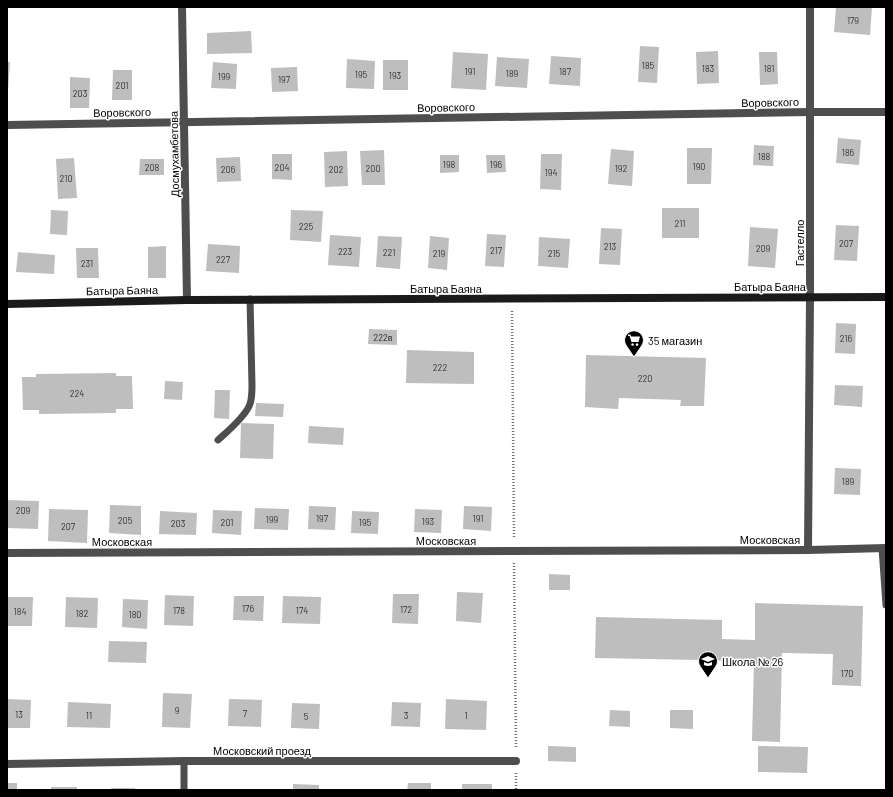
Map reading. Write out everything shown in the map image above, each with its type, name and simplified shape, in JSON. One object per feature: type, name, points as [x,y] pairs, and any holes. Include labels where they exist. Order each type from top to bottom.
[{"type":"street","name":"Досмухамбетова","points":[[182,7],[187,300]]},
{"type":"street","name":"Гастелло","points":[[808,550],[810,7]]},
{"type":"street","name":"Воровского","points":[[7,125],[886,112]]},
{"type":"street","name":"Батыра Баяна","points":[[7,304],[250,299],[886,297]]},
{"type":"street","name":"Московская","points":[[7,553],[808,550],[884,548]]},
{"type":"street","name":"Московский проезд","points":[[7,764],[184,761],[516,761]]},
{"type":"lane","points":[[218,440],[246,413],[250,405],[252,385],[250,299]]},
{"type":"lane","points":[[884,548],[886,605]]},
{"type":"lane","points":[[184,761],[184,790]]},
{"type":"building","points":[[836,7],[872,7],[870,35],[834,32]]},
{"type":"building","points":[[251,31],[252,53],[207,54],[207,33]]},
{"type":"building","points":[[640,46],[659,47],[657,83],[638,82]]},
{"type":"building","points":[[718,51],[719,83],[697,84],[696,52]]},
{"type":"building","points":[[453,52],[488,54],[486,90],[451,88]]},
{"type":"building","points":[[759,52],[777,52],[778,84],[760,85]]},
{"type":"building","points":[[551,56],[581,58],[580,86],[549,84]]},
{"type":"building","points":[[497,57],[529,59],[527,88],[495,86]]},
{"type":"building","points":[[347,59],[375,61],[374,89],[346,88]]},
{"type":"building","points":[[383,60],[408,60],[408,90],[383,90]]},
{"type":"building","points":[[7,62],[10,62],[8,91],[7,91]]},
{"type":"building","points":[[213,62],[237,64],[236,89],[211,88]]},
{"type":"building","points":[[297,67],[298,91],[272,92],[271,68]]},
{"type":"building","points":[[113,70],[132,70],[132,100],[112,100]]},
{"type":"building","points":[[70,77],[90,78],[89,108],[70,108]]},
{"type":"building","points":[[838,138],[861,140],[859,165],[836,163]]},
{"type":"building","points":[[754,145],[774,146],[773,166],[753,165]]},
{"type":"building","points":[[687,148],[712,148],[711,184],[687,184]]},
{"type":"building","points":[[611,149],[634,151],[632,186],[608,184]]},
{"type":"building","points":[[384,150],[385,185],[362,185],[360,151]]},
{"type":"building","points":[[347,151],[348,186],[325,187],[324,152]]},
{"type":"building","points":[[272,154],[292,154],[292,180],[272,179]]},
{"type":"building","points":[[541,154],[562,154],[561,190],[540,189]]},
{"type":"building","points":[[440,155],[459,155],[459,172],[440,173]]},
{"type":"building","points":[[486,155],[505,155],[506,172],[487,173]]},
{"type":"building","points":[[240,157],[241,181],[217,182],[216,158]]},
{"type":"building","points":[[74,158],[77,198],[58,199],[56,159]]},
{"type":"building","points":[[140,159],[164,159],[164,175],[139,175]]},
{"type":"building","points":[[662,208],[699,208],[699,238],[662,238]]},
{"type":"building","points":[[51,210],[68,211],[67,235],[50,234]]},
{"type":"building","points":[[291,210],[323,211],[321,242],[290,240]]},
{"type":"building","points":[[836,225],[859,226],[857,261],[834,260]]},
{"type":"building","points":[[750,227],[778,229],[775,268],[748,266]]},
{"type":"building","points":[[601,228],[622,229],[620,265],[599,264]]},
{"type":"building","points":[[487,234],[506,235],[504,267],[485,266]]},
{"type":"building","points":[[330,235],[361,237],[359,267],[328,265]]},
{"type":"building","points":[[378,236],[402,237],[400,269],[376,267]]},
{"type":"building","points":[[430,236],[449,238],[447,270],[428,268]]},
{"type":"building","points":[[539,237],[570,239],[568,268],[538,266]]},
{"type":"building","points":[[208,244],[240,246],[239,273],[206,271]]},
{"type":"building","points":[[166,246],[166,278],[148,278],[148,247]]},
{"type":"building","points":[[76,248],[98,248],[99,278],[77,278]]},
{"type":"building","points":[[18,252],[55,255],[54,274],[16,272]]},
{"type":"building","points":[[836,323],[856,324],[855,354],[835,353]]},
{"type":"building","points":[[369,329],[397,330],[397,345],[368,344]]},
{"type":"building","points":[[407,350],[474,352],[474,384],[406,383]]},
{"type":"building","points":[[586,355],[706,358],[704,406],[680,406],[681,400],[619,398],[618,409],[585,407]]},
{"type":"building","points":[[116,373],[116,376],[132,376],[133,409],[116,409],[116,413],[39,414],[39,410],[23,410],[22,377],[36,377],[36,374]]},
{"type":"building","points":[[165,381],[183,382],[182,400],[164,399]]},
{"type":"building","points":[[835,385],[863,386],[862,407],[834,405]]},
{"type":"building","points":[[215,390],[230,390],[229,419],[214,418]]},
{"type":"building","points":[[256,403],[284,404],[283,417],[255,416]]},
{"type":"building","points":[[241,423],[274,424],[273,459],[240,458]]},
{"type":"building","points":[[309,426],[344,428],[343,445],[308,443]]},
{"type":"building","points":[[835,468],[861,469],[860,495],[834,494]]},
{"type":"building","points":[[8,500],[39,501],[38,529],[7,528]]},
{"type":"building","points":[[110,505],[141,506],[141,535],[109,533]]},
{"type":"building","points":[[309,506],[336,507],[335,530],[308,529]]},
{"type":"building","points":[[464,506],[492,507],[491,531],[463,529]]},
{"type":"building","points":[[255,508],[289,509],[288,530],[254,529]]},
{"type":"building","points":[[49,509],[88,510],[87,543],[48,541]]},
{"type":"building","points":[[415,509],[442,510],[441,533],[414,532]]},
{"type":"building","points":[[213,510],[242,511],[241,535],[212,533]]},
{"type":"building","points":[[160,511],[197,513],[196,535],[159,534]]},
{"type":"building","points":[[352,511],[379,512],[378,534],[351,533]]},
{"type":"building","points":[[549,574],[570,575],[570,590],[549,590]]},
{"type":"building","points":[[457,592],[483,593],[481,623],[456,621]]},
{"type":"building","points":[[393,594],[419,594],[418,624],[392,623]]},
{"type":"building","points":[[165,595],[194,596],[193,626],[164,625]]},
{"type":"building","points":[[234,596],[264,596],[263,621],[233,620]]},
{"type":"building","points":[[283,596],[321,597],[320,624],[282,623]]},
{"type":"building","points":[[7,597],[33,597],[32,626],[7,626]]},
{"type":"building","points":[[66,597],[98,598],[97,628],[65,627]]},
{"type":"building","points":[[123,599],[148,600],[147,629],[122,627]]},
{"type":"building","points":[[755,603],[863,606],[861,686],[832,685],[833,654],[782,653],[780,742],[752,741],[754,661],[595,658],[596,617],[722,620],[722,639],[755,640]]},
{"type":"building","points":[[109,641],[147,642],[146,663],[108,662]]},
{"type":"building","points":[[163,693],[192,694],[190,728],[162,727]]},
{"type":"building","points":[[7,699],[31,700],[30,728],[7,728]]},
{"type":"building","points":[[229,699],[262,700],[261,727],[228,726]]},
{"type":"building","points":[[446,699],[487,701],[486,730],[445,729]]},
{"type":"building","points":[[68,702],[111,704],[110,728],[67,727]]},
{"type":"building","points":[[392,702],[421,703],[420,727],[391,726]]},
{"type":"building","points":[[292,703],[320,704],[319,729],[291,728]]},
{"type":"building","points":[[610,710],[630,711],[630,727],[609,726]]},
{"type":"building","points":[[670,710],[693,710],[693,729],[670,728]]},
{"type":"building","points":[[548,746],[576,747],[576,762],[548,761]]},
{"type":"building","points":[[758,746],[808,747],[807,773],[758,772]]},
{"type":"building","points":[[7,783],[17,783],[17,790],[7,790]]},
{"type":"building","points":[[408,783],[431,783],[431,790],[407,790]]},
{"type":"building","points":[[293,784],[319,785],[319,790],[293,790]]},
{"type":"building","points":[[462,784],[492,784],[492,790],[462,790]]},
{"type":"building","points":[[51,787],[77,787],[77,790],[51,790]]},
{"type":"building","points":[[111,788],[135,788],[135,790],[111,790]]},
{"type":"place","name":"35 магазин","points":[[634,357]]},
{"type":"place","name":"Школа № 26","points":[[708,678]]}]
